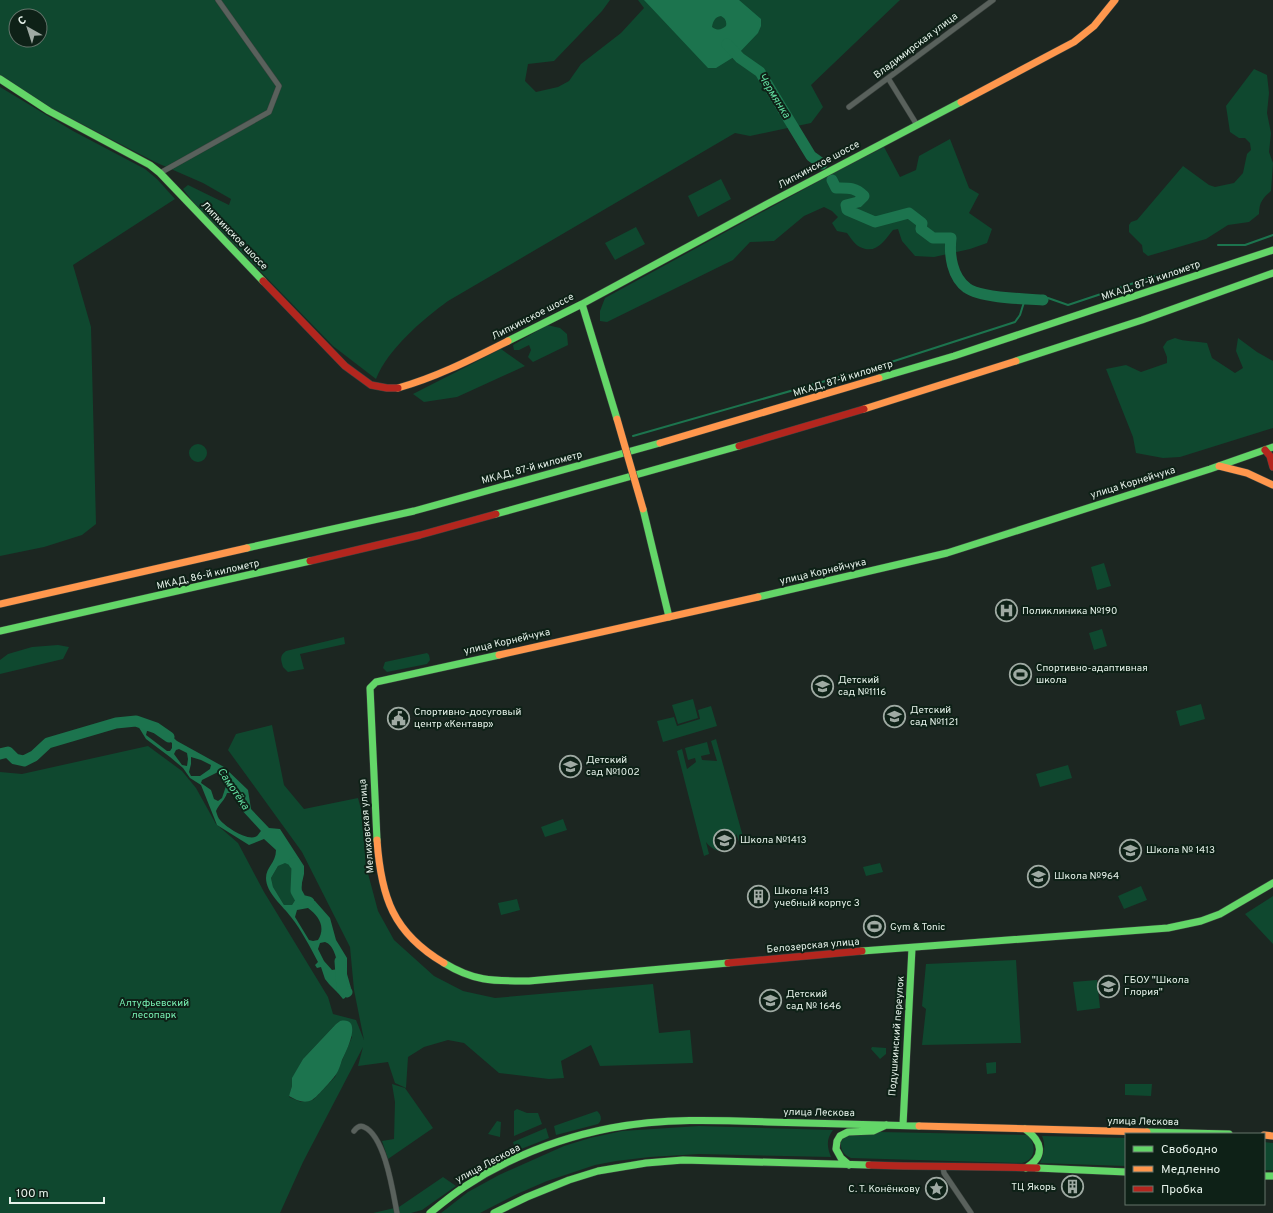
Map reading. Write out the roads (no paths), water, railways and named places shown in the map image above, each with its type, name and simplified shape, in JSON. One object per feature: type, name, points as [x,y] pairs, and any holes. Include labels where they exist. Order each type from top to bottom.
[{"type":"main road","name":"Липкинское шоссе","points":[[0,79],[49,111],[150,165],[160,173],[333,355],[362,380],[376,387],[397,388],[450,370],[582,304],[917,124],[1076,41],[1093,28],[1115,0]]},
{"type":"main road","name":"МКАД, 87-й километр","points":[[414,511],[754,416],[947,358],[1273,250]]},
{"type":"main road","name":"МКАД, 86-й километр","points":[[0,631],[235,579],[420,535],[760,440],[962,380],[1142,320],[1273,273]]},
{"type":"main road","points":[[582,304],[643,509],[669,617]]},
{"type":"main road","name":"улица Корнейчука","points":[[370,688],[376,682],[947,553],[1273,447]]},
{"type":"main road","points":[[1265,450],[1270,456],[1273,467]]},
{"type":"main road","points":[[1247,473],[1244,468],[1244,462],[1249,456]]},
{"type":"main road","points":[[1218,466],[1247,473],[1273,485]]},
{"type":"main road","name":"МКАД, 86-й километр","points":[[0,604],[414,511]]},
{"type":"main road","name":"Мелиховская улица","points":[[370,688],[373,788],[378,865],[388,902],[393,914],[406,933],[443,964]]},
{"type":"main road","name":"Белозерская улица","points":[[443,964],[474,978],[497,981],[529,981],[820,955],[1176,927],[1201,921],[1223,912],[1273,883]]},
{"type":"main road","name":"Подушкинский переулок","points":[[902,1125],[912,948]]},
{"type":"main road","name":"улица Лескова","points":[[430,1213],[463,1188],[516,1159],[581,1134],[634,1124],[691,1120],[1195,1133]]},
{"type":"main road","points":[[849,1165],[841,1158],[836,1149],[840,1137],[846,1132],[871,1131],[887,1124]]},
{"type":"main road","points":[[1024,1128],[1033,1134],[1039,1141],[1040,1146],[1034,1164],[1026,1168]]},
{"type":"main road","points":[[494,1213],[527,1197],[569,1180],[598,1171],[628,1165],[683,1160],[943,1167],[974,1166],[1125,1172]]},
{"type":"street","points":[[160,173],[269,112],[279,86],[218,0]]},
{"type":"street","name":"Владимирская улица","points":[[849,107],[993,0]]},
{"type":"street","points":[[888,78],[917,124]]},
{"type":"street","points":[[354,1131],[357,1127],[364,1127],[377,1138],[383,1149],[397,1213]]},
{"type":"street","points":[[943,1167],[944,1174],[971,1213]]},
{"type":"water","points":[[644,0],[739,0],[761,19],[761,26],[758,33],[737,55],[716,68],[708,68]],"holes":[[[721,16],[725,19],[726,26],[719,30],[712,27],[716,18]]]},
{"type":"water","points":[[140,722],[166,731],[177,741],[224,767],[248,790],[251,809],[269,828],[280,829],[304,866],[301,887],[303,897],[308,900],[315,901],[330,918],[336,940],[347,958],[347,974],[351,988],[347,992],[345,998],[343,999],[325,979],[321,967],[317,968],[315,965],[318,962],[302,933],[269,889],[266,874],[276,854],[276,850],[264,839],[249,845],[217,825],[201,785],[190,778],[183,768],[146,739],[138,726]],"holes":[[[153,730],[160,733],[172,743],[172,748],[170,751],[167,751],[146,735],[147,731]],[[179,749],[187,753],[187,766],[182,765],[174,754],[176,750]],[[191,757],[211,765],[210,769],[200,776],[191,776],[189,772]],[[218,772],[223,775],[227,783],[222,798],[218,801],[214,799],[211,790],[201,783],[202,780]],[[227,793],[235,795],[239,807],[261,831],[257,836],[248,837],[237,833],[219,819],[216,811]],[[285,863],[294,867],[297,877],[298,891],[292,905],[284,905],[273,887],[271,878],[278,866]],[[308,908],[320,922],[321,931],[318,940],[309,940],[295,917],[297,910]],[[325,942],[331,946],[336,957],[338,969],[332,970],[324,961],[318,949],[320,943]]]},
{"type":"water","points":[[340,1021],[347,1021],[351,1024],[352,1036],[339,1069],[335,1075],[312,1100],[303,1102],[289,1096],[292,1086],[292,1078],[303,1059]]},
{"type":"waterway","name":"Чермянка","points":[[727,44],[740,58],[760,72],[811,156],[822,164]]},
{"type":"waterway","name":"Чермянка","points":[[832,180],[836,188],[848,188],[861,193],[864,196],[858,202],[846,205],[847,210],[875,222],[909,213],[922,223],[921,229],[933,238],[951,238],[951,258],[955,272],[967,288],[992,296],[1043,300]]},
{"type":"waterway","points":[[1218,245],[1245,245],[1273,235]]},
{"type":"waterway","points":[[1043,300],[1048,298],[1068,305],[1176,269]]},
{"type":"waterway","points":[[633,436],[885,364],[1015,322],[1020,315],[1025,299]]},
{"type":"waterway","name":"Самотёка","points":[[0,754],[8,752],[15,759],[24,761],[34,756],[48,743],[116,723],[136,721],[156,728],[169,737]]},
{"type":"waterway","name":"Самотёка","points":[[294,863],[297,867],[296,891],[301,900],[309,902]]},
{"type":"waterway","name":"Самотёка","points":[[340,961],[342,989],[347,992]]},
{"type":"place","name":"Поликлиника №190","points":[[1006,611]]},
{"type":"place","name":"Спортивно-адаптивная школа","points":[[1021,674]]},
{"type":"place","name":"Детский сад №1116","points":[[823,686]]},
{"type":"place","name":"Детский сад №1121","points":[[894,716]]},
{"type":"place","name":"Спортивно-досуговый центр «Кентавр»","points":[[398,718]]},
{"type":"place","name":"Детский сад №1002","points":[[571,766]]},
{"type":"place","name":"Школа №1413","points":[[724,840]]},
{"type":"place","name":"Школа № 1413","points":[[1130,850]]},
{"type":"place","name":"Школа №964","points":[[1038,876]]},
{"type":"place","name":"Школа 1413 учебный корпус 3","points":[[759,897]]},
{"type":"place","name":"Gym & Tonic","points":[[874,927]]},
{"type":"place","name":"ГБОУ \"Школа Глория\"","points":[[1108,986]]},
{"type":"place","name":"Детский сад № 1646","points":[[771,1000]]},
{"type":"place","name":"ТЦ Якорь","points":[[1072,1187]]},
{"type":"place","name":"С. Т. Конёнкову","points":[[936,1189]]},
{"type":"park label","name":"Алтуфьевский лесопарк","points":[[154,1008]]}]
